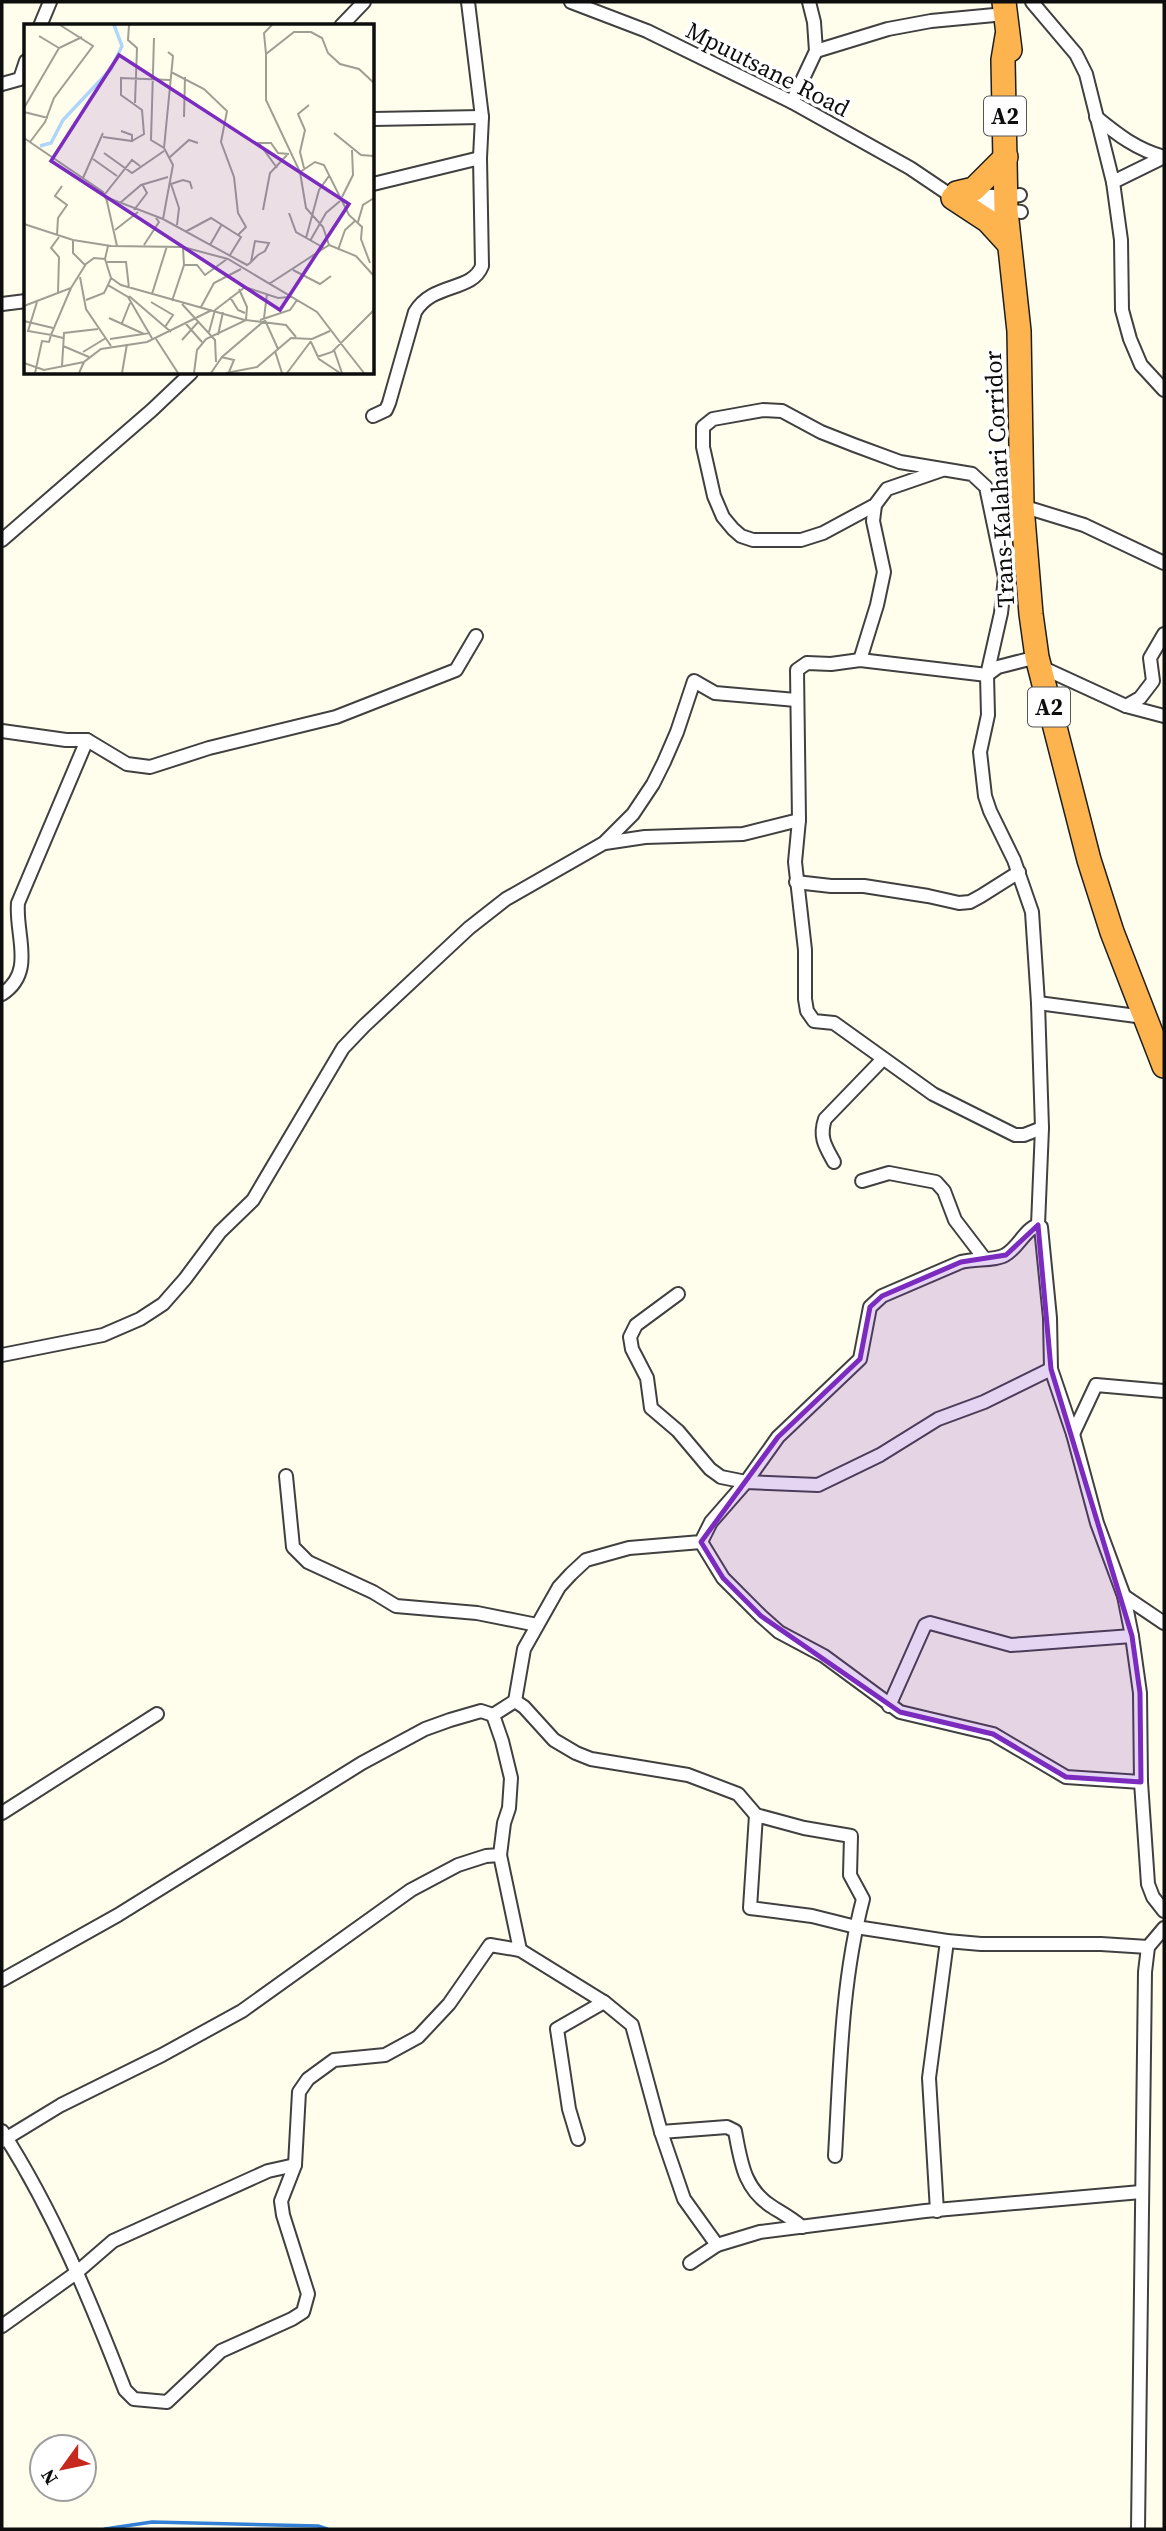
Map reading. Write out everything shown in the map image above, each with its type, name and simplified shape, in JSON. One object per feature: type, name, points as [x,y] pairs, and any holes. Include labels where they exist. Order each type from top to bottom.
[{"type":"highway","name":"A2","points":[[1005,17],[1003,60],[1006,157],[1013,204]]},
{"type":"highway","name":"A2","points":[[1005,17],[1012,59],[1013,204]]},
{"type":"highway","points":[[949,193],[974,189],[1006,157]]},
{"type":"highway","points":[[949,193],[988,221],[1009,244]]},
{"type":"highway","name":"Trans-Kalahari Corridor","points":[[1013,204],[1009,244],[1019,331],[1022,506],[1031,614],[1038,661],[1089,860],[1112,932],[1164,1066]]},
{"type":"highway","name":"Trans-Kalahari Corridor","points":[[1013,204],[1026,298],[1019,331]]},
{"type":"street","points":[[41,24],[50,2]]},
{"type":"street","points":[[343,24],[365,2]]},
{"type":"street","points":[[373,416],[386,410],[389,403],[415,312],[421,303],[429,295],[472,280],[479,274],[482,266],[482,117],[468,2]]},
{"type":"street","name":"Mpuutsane Road","points":[[572,2],[647,31],[792,102],[949,193]]},
{"type":"street","points":[[792,102],[816,51],[814,22],[808,2]]},
{"type":"street","points":[[1032,2],[1076,54],[1086,74],[1113,182],[1121,240],[1122,310],[1141,365],[1164,390]]},
{"type":"street","points":[[816,51],[888,29],[931,21],[1005,17]]},
{"type":"street","points":[[2,84],[23,80]]},
{"type":"street","points":[[374,119],[482,117]]},
{"type":"street","points":[[1096,117],[1124,141],[1164,157]]},
{"type":"street","points":[[1113,182],[1164,157]]},
{"type":"street","points":[[374,184],[480,158]]},
{"type":"street","points":[[949,193],[1013,204]]},
{"type":"street","points":[[2,304],[24,301]]},
{"type":"street","points":[[2,540],[190,374]]},
{"type":"street","points":[[942,470],[887,489],[875,505],[823,533],[802,540],[753,540],[741,536],[723,517],[714,496],[703,447],[703,427],[713,419],[763,410],[782,411],[821,432],[900,462],[972,474],[986,487],[1005,578],[1001,613],[986,675],[988,715],[980,752],[985,796],[1019,872],[1032,912],[1042,1128],[1038,1225],[1041,1227],[1050,1318],[1051,1369],[1073,1434],[1097,1523],[1124,1596],[1140,1693],[1141,1782],[1148,1884],[1153,1897],[1164,1911]]},
{"type":"street","points":[[860,660],[884,572],[873,521],[875,505]]},
{"type":"street","points":[[1022,506],[1084,526],[1164,563]]},
{"type":"street","points":[[1126,706],[1140,698],[1153,681],[1150,658],[1164,634]]},
{"type":"street","points":[[2,731],[66,740],[87,740],[127,764],[150,767],[209,748],[336,717],[456,670],[476,636]]},
{"type":"street","points":[[1042,1128],[1024,1135],[1015,1135],[933,1094],[834,1023],[814,1021],[807,1011],[805,950],[794,862],[799,820],[797,670],[802,665],[860,660],[986,675],[998,667],[1038,661],[1126,706],[1164,716]]},
{"type":"street","points":[[2,1355],[103,1335],[140,1319],[163,1304],[220,1232],[253,1200],[343,1048],[364,1026],[469,928],[506,899],[604,843],[633,814],[653,784],[677,732],[694,681],[715,693],[796,700]]},
{"type":"street","points":[[2,994],[12,987],[20,969],[23,952],[17,914],[18,903],[87,740]]},
{"type":"street","points":[[604,843],[645,837],[743,834],[799,820]]},
{"type":"street","points":[[796,882],[864,886],[959,903],[970,902],[1019,872]]},
{"type":"street","points":[[1038,1003],[1144,1017]]},
{"type":"street","points":[[834,1162],[822,1139],[825,1119],[883,1059]]},
{"type":"street","points":[[862,1181],[889,1173],[936,1182],[944,1191],[955,1220],[985,1258]]},
{"type":"street","points":[[701,1542],[711,1522],[746,1482],[778,1437],[860,1359],[870,1307],[882,1296],[961,1262],[1006,1255],[1024,1239],[1032,1227],[1038,1225]]},
{"type":"street","points":[[678,1294],[636,1325],[630,1337],[632,1349],[647,1378],[651,1408],[678,1431],[710,1469],[721,1477],[746,1482],[818,1485],[880,1455],[938,1419],[984,1402],[1051,1369]]},
{"type":"street","points":[[1073,1434],[1096,1385],[1164,1391]]},
{"type":"street","points":[[286,1476],[293,1547],[308,1562],[373,1592],[396,1606],[477,1613],[537,1625]]},
{"type":"street","points":[[493,1715],[515,1701],[524,1649],[559,1587],[586,1560],[629,1548],[701,1542]]},
{"type":"street","points":[[701,1542],[723,1578],[779,1632],[824,1656],[889,1706],[929,1720],[993,1734],[1066,1777],[1141,1782]]},
{"type":"street","points":[[1124,1596],[1164,1623]]},
{"type":"street","points":[[889,1706],[925,1625],[930,1623],[1011,1645],[1132,1636]]},
{"type":"street","points":[[515,1701],[524,1707],[554,1740],[576,1753],[592,1759],[688,1774],[738,1794],[755,1815],[804,1828],[851,1836],[850,1875],[863,1899],[846,1992],[835,2157]]},
{"type":"street","points":[[2,1980],[118,1915],[362,1763],[425,1729],[481,1711],[493,1715]]},
{"type":"street","points":[[2,1813],[157,1714]]},
{"type":"street","points":[[493,1715],[511,1778],[509,1808],[500,1855],[520,1950]]},
{"type":"street","points":[[755,1815],[750,1908],[812,1916],[856,1927],[947,1941],[1148,1947]]},
{"type":"street","points":[[500,1855],[486,1856],[458,1865],[411,1890],[242,2011],[3,2136],[49,2210],[89,2298],[125,2390],[134,2399],[167,2402],[221,2351],[303,2312],[309,2294],[283,2215],[281,2201],[295,2165],[299,2092],[308,2079],[334,2060],[385,2054],[418,2037],[449,2004],[490,1945],[520,1950],[604,2002],[632,2025],[661,2132],[684,2199],[717,2245]]},
{"type":"street","points":[[1138,2529],[1145,1972],[1148,1947],[1164,1928]]},
{"type":"street","points":[[937,2211],[929,2078],[947,1941]]},
{"type":"street","points":[[578,2139],[569,2109],[557,2029],[604,2002]]},
{"type":"street","points":[[661,2132],[727,2127],[735,2131],[750,2186],[773,2208],[790,2216],[802,2227]]},
{"type":"street","points":[[2,2326],[76,2273],[113,2241],[268,2171],[295,2165]]},
{"type":"street","points":[[690,2263],[717,2245],[760,2232],[925,2211],[1141,2192]]},
{"type":"highlighted area","points":[[1038,1225],[1051,1369],[1132,1636],[1140,1693],[1141,1782],[1066,1777],[993,1734],[900,1712],[761,1616],[723,1578],[701,1542],[778,1437],[860,1359],[870,1307],[882,1296],[961,1262],[1006,1255]]},
{"type":"waterway","points":[[105,2529],[152,2522],[318,2526],[327,2529]]}]
